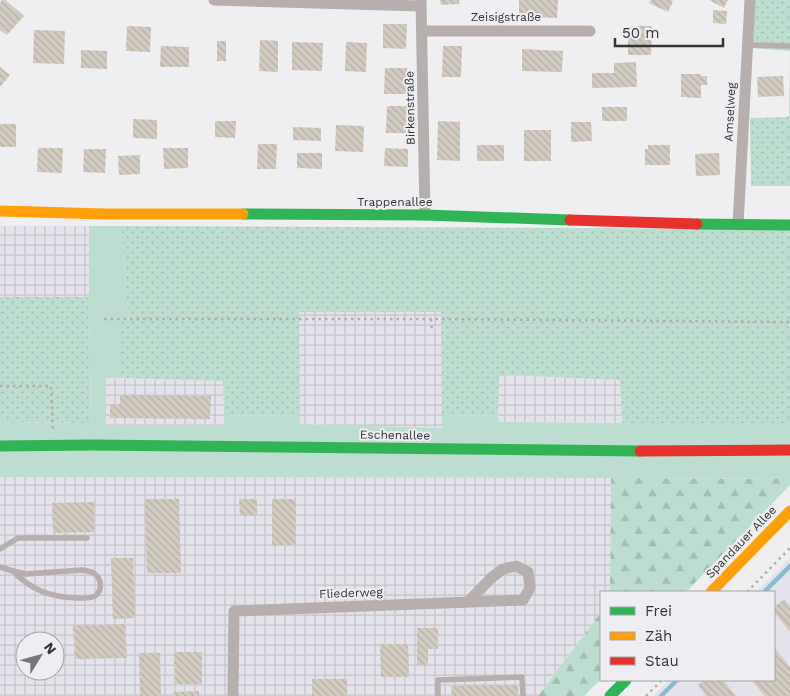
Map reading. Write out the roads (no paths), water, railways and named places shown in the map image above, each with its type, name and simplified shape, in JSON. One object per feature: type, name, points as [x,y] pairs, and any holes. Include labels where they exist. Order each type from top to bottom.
[{"type":"street","points":[[214,0],[421,3]]},
{"type":"street","name":"Amselweg","points":[[738,225],[750,0]]},
{"type":"street","name":"Birkenstraße","points":[[421,3],[425,215]]},
{"type":"street","name":"Zeisigstraße","points":[[422,31],[590,31]]},
{"type":"street","name":"Trappenallee","points":[[0,211],[105,214],[425,215],[790,225]]},
{"type":"street","name":"Eschenallee","points":[[0,446],[608,451],[790,450]]},
{"type":"street","name":"Spandauer Allee","points":[[712,591],[790,511]]},
{"type":"street","name":"Fliederweg","points":[[233,696],[234,611],[523,600],[530,588],[528,572],[516,566],[503,569],[491,578],[468,602]]},
{"type":"street","points":[[610,696],[625,681]]},
{"type":"lane","points":[[748,45],[790,46]]},
{"type":"lane","points":[[0,549],[18,538],[87,538]]},
{"type":"lane","points":[[0,567],[26,574],[82,570],[98,576],[101,585],[99,592],[94,597],[62,598],[41,592],[22,580],[13,571]]},
{"type":"lane","points":[[438,696],[438,680],[522,677],[523,696]]},
{"type":"waterway","points":[[765,591],[790,566]]},
{"type":"waterway","points":[[661,696],[676,681]]}]
